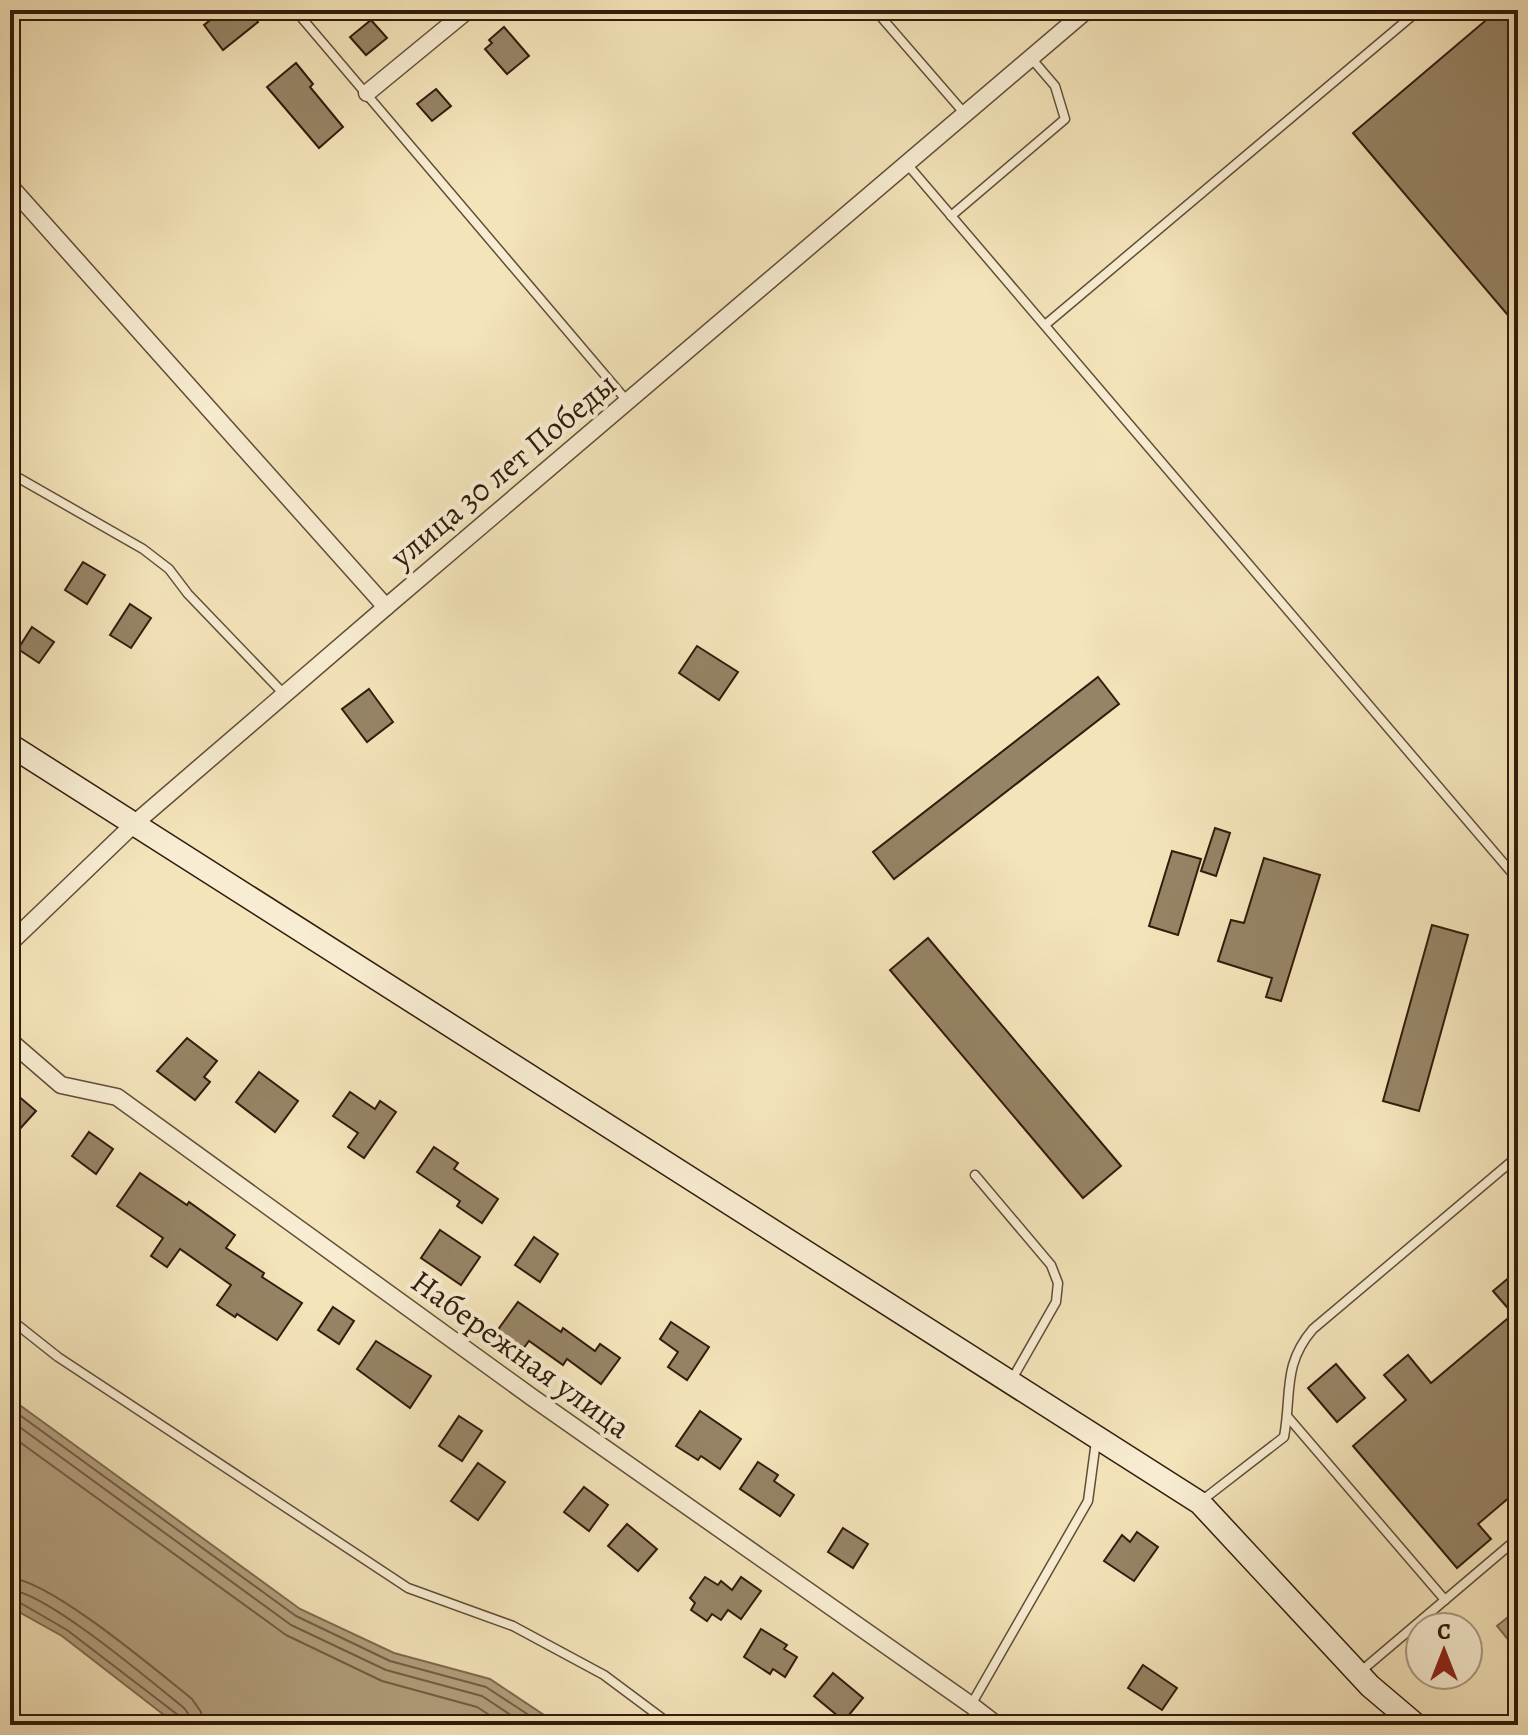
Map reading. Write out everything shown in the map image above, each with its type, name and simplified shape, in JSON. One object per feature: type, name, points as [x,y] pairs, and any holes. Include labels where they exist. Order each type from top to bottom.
[{"type":"street","points":[[367,93],[468,10]]},
{"type":"street","name":"улица 30 лет Победы","points":[[10,186],[386,607],[1087,10]]},
{"type":"street","points":[[10,943],[134,824],[386,607]]},
{"type":"street","points":[[10,745],[1200,1503],[1359,1674],[1416,1725]]},
{"type":"street","name":"Набережная улица","points":[[10,1041],[61,1085],[117,1097],[533,1398],[997,1725]]},
{"type":"lane","points":[[295,10],[628,401]]},
{"type":"lane","points":[[875,10],[965,114]]},
{"type":"lane","points":[[1045,325],[1419,10]]},
{"type":"lane","points":[[951,216],[1065,119],[1055,86],[1031,58]]},
{"type":"lane","points":[[907,164],[1518,880]]},
{"type":"lane","points":[[10,473],[143,549],[169,569],[188,594],[284,694]]},
{"type":"lane","points":[[1200,1503],[1284,1437],[1289,1375],[1294,1355],[1313,1329],[1518,1156]]},
{"type":"lane","points":[[975,1175],[1051,1265],[1058,1283],[1056,1302],[1011,1382]]},
{"type":"lane","points":[[10,1319],[58,1357],[408,1588],[513,1626],[604,1675],[671,1725]]},
{"type":"lane","points":[[1286,1415],[1445,1600]]},
{"type":"lane","points":[[971,1705],[1088,1501],[1096,1437]]},
{"type":"lane","points":[[1359,1674],[1518,1538]]},
{"type":"water","points":[[10,1398],[300,1609],[394,1653],[490,1679],[559,1725],[177,1725],[62,1636],[10,1607]]},
{"type":"water","points":[[1518,1609],[1518,1652],[1497,1626]]},
{"type":"building","points":[[223,10],[249,10],[258,22],[223,50],[204,25]]},
{"type":"building","points":[[1498,10],[1518,10],[1518,327],[1353,133]]},
{"type":"building","points":[[371,20],[387,38],[366,55],[350,37]]},
{"type":"building","points":[[504,27],[529,56],[507,74],[485,49],[492,43],[489,40]]},
{"type":"building","points":[[296,63],[313,84],[310,87],[343,127],[319,148],[267,87]]},
{"type":"building","points":[[436,89],[451,106],[432,121],[417,104]]},
{"type":"building","points":[[83,562],[105,575],[87,604],[65,590]]},
{"type":"building","points":[[130,604],[151,618],[131,648],[110,635]]},
{"type":"building","points":[[32,627],[54,642],[39,663],[18,649]]},
{"type":"building","points":[[697,646],[738,672],[719,700],[679,673]]},
{"type":"building","points":[[1098,677],[1119,704],[894,879],[873,852]]},
{"type":"building","points":[[369,689],[393,722],[367,742],[342,709]]},
{"type":"building","points":[[1215,828],[1230,833],[1216,876],[1201,871]]},
{"type":"building","points":[[1172,851],[1201,859],[1178,935],[1149,926]]},
{"type":"building","points":[[1264,858],[1320,875],[1281,1001],[1266,997],[1272,978],[1218,961],[1231,920],[1244,923]]},
{"type":"building","points":[[1432,925],[1468,935],[1419,1111],[1383,1101]]},
{"type":"building","points":[[928,938],[1121,1166],[1083,1198],[890,970]]},
{"type":"building","points":[[187,1038],[217,1061],[204,1077],[210,1082],[195,1100],[157,1071]]},
{"type":"building","points":[[259,1072],[298,1101],[275,1132],[236,1102]]},
{"type":"building","points":[[10,1089],[36,1111],[10,1140]]},
{"type":"building","points":[[350,1092],[375,1109],[380,1101],[396,1112],[364,1158],[348,1147],[358,1133],[333,1116]]},
{"type":"building","points":[[89,1132],[113,1149],[96,1174],[72,1156]]},
{"type":"building","points":[[434,1147],[458,1163],[454,1169],[498,1199],[482,1223],[457,1206],[460,1201],[417,1172]]},
{"type":"building","points":[[140,1173],[187,1205],[189,1202],[235,1235],[226,1248],[302,1303],[277,1340],[217,1305],[231,1285],[180,1249],[167,1267],[151,1256],[163,1238],[117,1206]]},
{"type":"building","points":[[440,1230],[480,1257],[461,1285],[421,1258]]},
{"type":"building","points":[[534,1237],[558,1254],[540,1282],[515,1265]]},
{"type":"building","points":[[1518,1270],[1518,1490],[1478,1524],[1491,1539],[1457,1568],[1353,1446],[1406,1400],[1384,1375],[1408,1355],[1431,1383],[1513,1314],[1493,1291]]},
{"type":"building","points":[[518,1302],[595,1351],[600,1344],[620,1358],[601,1384],[567,1359],[563,1365],[529,1341],[523,1349],[497,1331]]},
{"type":"building","points":[[333,1307],[354,1321],[339,1344],[318,1330]]},
{"type":"building","points":[[671,1322],[709,1347],[687,1380],[668,1367],[678,1352],[660,1339]]},
{"type":"building","points":[[376,1341],[431,1376],[410,1408],[357,1369]]},
{"type":"building","points":[[1336,1364],[1365,1398],[1337,1422],[1308,1388]]},
{"type":"building","points":[[700,1411],[741,1439],[720,1469],[701,1456],[698,1460],[676,1446]]},
{"type":"building","points":[[459,1416],[482,1431],[462,1461],[439,1446]]},
{"type":"building","points":[[758,1462],[778,1475],[774,1481],[794,1495],[780,1516],[740,1489]]},
{"type":"building","points":[[478,1463],[505,1482],[478,1520],[451,1501]]},
{"type":"building","points":[[584,1487],[608,1505],[589,1531],[564,1512]]},
{"type":"building","points":[[627,1524],[657,1549],[638,1571],[608,1546]]},
{"type":"building","points":[[843,1528],[868,1544],[853,1568],[828,1552]]},
{"type":"building","points":[[1137,1532],[1158,1547],[1134,1581],[1104,1561],[1122,1535],[1130,1542]]},
{"type":"building","points":[[705,1577],[718,1585],[721,1581],[732,1590],[741,1577],[761,1591],[741,1619],[728,1610],[721,1620],[712,1614],[707,1621],[691,1610],[695,1603],[690,1598]]},
{"type":"building","points":[[761,1629],[787,1645],[784,1649],[797,1657],[785,1677],[773,1669],[770,1674],[744,1657]]},
{"type":"building","points":[[1143,1665],[1177,1688],[1162,1710],[1128,1688]]},
{"type":"building","points":[[833,1673],[863,1698],[844,1721],[814,1696]]}]
